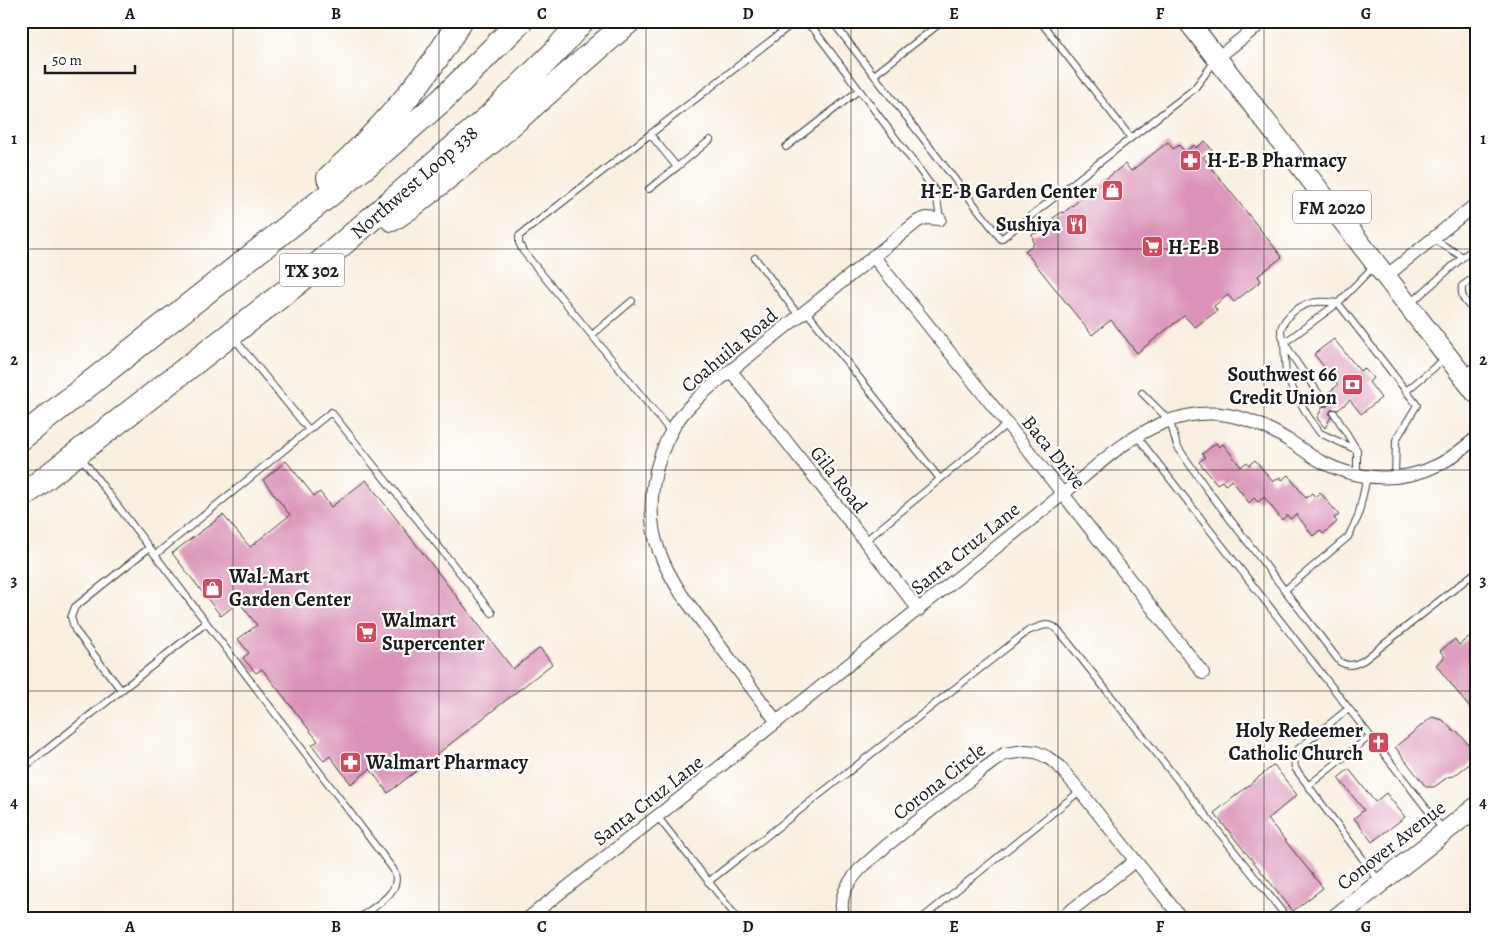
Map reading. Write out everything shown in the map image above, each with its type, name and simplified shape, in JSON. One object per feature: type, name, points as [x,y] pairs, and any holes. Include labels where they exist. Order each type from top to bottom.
[{"type":"highway","points":[[136,348],[260,240],[352,155],[403,102],[449,40],[460,21]]},
{"type":"highway","name":"TX 302","points":[[21,438],[372,161],[442,100],[521,21]]},
{"type":"highway","name":"Northwest Loop 338","points":[[21,497],[297,282],[489,117],[582,21]]},
{"type":"highway","points":[[297,282],[414,204],[532,106],[629,21]]},
{"type":"highway","points":[[532,106],[567,87],[641,21]]},
{"type":"main road","name":"FM 2020","points":[[1188,21],[1448,357],[1469,370],[1476,393]]},
{"type":"street","points":[[1217,58],[1264,21]]},
{"type":"street","points":[[1381,271],[1432,238],[1476,204]]},
{"type":"street","name":"Coahuila Road","points":[[776,722],[682,595],[668,573],[658,549],[653,523],[652,497],[656,472],[664,446],[676,424],[692,403],[918,221],[926,218],[940,219]]},
{"type":"street","name":"Baca Drive","points":[[873,256],[1203,673]]},
{"type":"street","name":"Gila Road","points":[[731,371],[919,610]]},
{"type":"street","name":"Santa Cruz Lane","points":[[527,919],[919,610],[1136,435],[1170,421],[1196,414],[1213,413],[1246,419],[1276,433],[1322,462],[1362,476],[1378,478],[1417,474],[1441,464],[1476,438]]},
{"type":"street","name":"Corona Circle","points":[[844,919],[841,902],[844,890],[848,882],[860,869],[1004,754],[1025,751],[1036,752],[1048,757],[1058,765],[1182,919]]},
{"type":"street","name":"Conover Avenue","points":[[1335,919],[1476,807]]},
{"type":"street","points":[[1060,919],[1135,861]]},
{"type":"lane","points":[[671,432],[523,251],[518,243],[520,236],[792,24],[799,21],[807,24],[815,31],[936,192],[940,219]]},
{"type":"lane","points":[[832,21],[1002,239],[1194,88],[1217,58]]},
{"type":"lane","points":[[874,75],[943,21]]},
{"type":"lane","points":[[1040,21],[1131,138]]},
{"type":"lane","points":[[786,147],[860,90]]},
{"type":"lane","points":[[650,134],[677,167]]},
{"type":"lane","points":[[649,189],[710,140]]},
{"type":"lane","points":[[1432,238],[1463,257]]},
{"type":"lane","points":[[1408,306],[1476,247]]},
{"type":"lane","points":[[755,258],[940,480]]},
{"type":"lane","points":[[1284,343],[1381,271]]},
{"type":"lane","points":[[1476,276],[1462,286],[1461,293],[1468,306],[1476,312]]},
{"type":"lane","points":[[592,335],[632,301]]},
{"type":"lane","points":[[1357,450],[1320,433],[1286,377],[1284,343],[1281,330],[1289,315],[1302,306],[1318,301],[1338,303],[1417,405],[1396,440],[1396,476]]},
{"type":"lane","points":[[231,334],[308,430]]},
{"type":"lane","points":[[1284,343],[1325,402]]},
{"type":"lane","points":[[1406,391],[1448,357]]},
{"type":"lane","points":[[1142,393],[1170,421],[1177,446],[1206,488],[1340,662],[1348,666],[1364,660],[1476,572]]},
{"type":"lane","points":[[155,555],[331,412],[492,613]]},
{"type":"lane","points":[[1285,590],[1348,537],[1354,529],[1358,517],[1362,476],[1357,450],[1334,412]]},
{"type":"lane","points":[[865,541],[1007,424]]},
{"type":"lane","points":[[1136,435],[1445,832]]},
{"type":"lane","points":[[78,453],[396,874],[394,890],[358,919]]},
{"type":"lane","points":[[121,690],[75,630],[71,616],[75,607],[149,548]]},
{"type":"lane","points":[[21,770],[206,623]]},
{"type":"lane","points":[[708,882],[1028,631],[1044,624],[1055,626],[1288,919]]},
{"type":"lane","points":[[1348,709],[1298,749],[1294,758],[1295,768],[1380,883]]},
{"type":"lane","points":[[1308,786],[1370,736]]},
{"type":"lane","points":[[921,919],[1080,791]]},
{"type":"lane","points":[[657,816],[738,919]]},
{"type":"building","name":"H-E-B","points":[[1205,141],[1212,150],[1203,157],[1282,257],[1258,276],[1261,281],[1234,302],[1228,295],[1214,306],[1217,311],[1195,327],[1184,316],[1137,353],[1111,320],[1092,335],[1025,251],[1034,244],[1032,234],[1049,231],[1046,226],[1054,220],[1053,218],[1063,213],[1125,164],[1131,171],[1168,142],[1173,149],[1179,145],[1185,152],[1194,145],[1196,148]]},
{"type":"building","points":[[1334,339],[1360,371],[1364,368],[1373,378],[1369,382],[1381,398],[1361,414],[1350,400],[1338,410],[1332,409],[1329,413],[1331,417],[1325,428],[1317,418],[1323,406],[1326,407],[1329,404],[1330,401],[1327,397],[1329,392],[1338,385],[1314,354]]},
{"type":"building","points":[[1216,443],[1219,447],[1223,444],[1241,467],[1247,462],[1249,465],[1255,460],[1273,482],[1280,477],[1282,480],[1288,475],[1306,498],[1312,493],[1315,497],[1320,492],[1339,515],[1334,518],[1337,522],[1323,534],[1320,530],[1313,536],[1296,514],[1290,519],[1287,515],[1282,520],[1264,497],[1258,502],[1254,498],[1249,503],[1232,480],[1225,485],[1222,481],[1217,484],[1199,462],[1205,457],[1202,454]]},
{"type":"building","name":"Walmart Supercenter","points":[[286,461],[314,496],[320,492],[331,507],[366,480],[513,669],[540,648],[552,664],[388,793],[370,769],[351,784],[330,756],[324,761],[312,745],[318,741],[262,669],[256,673],[243,658],[249,653],[238,639],[257,625],[239,602],[221,616],[172,553],[223,515],[250,547],[290,515],[263,480]]},
{"type":"building","points":[[1476,631],[1476,716],[1436,665],[1445,657],[1440,651],[1455,639],[1459,645]]},
{"type":"building","points":[[1432,717],[1443,720],[1453,731],[1458,732],[1474,751],[1472,762],[1454,776],[1448,777],[1434,787],[1426,787],[1395,747]]},
{"type":"building","points":[[1274,765],[1297,795],[1268,819],[1323,888],[1293,911],[1214,813]]},
{"type":"building","points":[[1349,769],[1375,802],[1386,793],[1405,817],[1372,842],[1354,818],[1364,810],[1338,778]]},
{"type":"place","name":"H-E-B Pharmacy","points":[[1191,160]]},
{"type":"place","name":"H-E-B Garden Center","points":[[1113,191]]},
{"type":"place","name":"Sushiya","points":[[1077,224]]},
{"type":"place","name":"H-E-B","points":[[1152,247]]},
{"type":"place","name":"Southwest 66 Credit Union","points":[[1353,385]]},
{"type":"place","name":"Wal-Mart Garden Center","points":[[213,588]]},
{"type":"place","name":"Walmart Supercenter","points":[[366,632]]},
{"type":"place","name":"Holy Redeemer Catholic Church","points":[[1379,742]]},
{"type":"place","name":"Walmart Pharmacy","points":[[350,762]]}]
